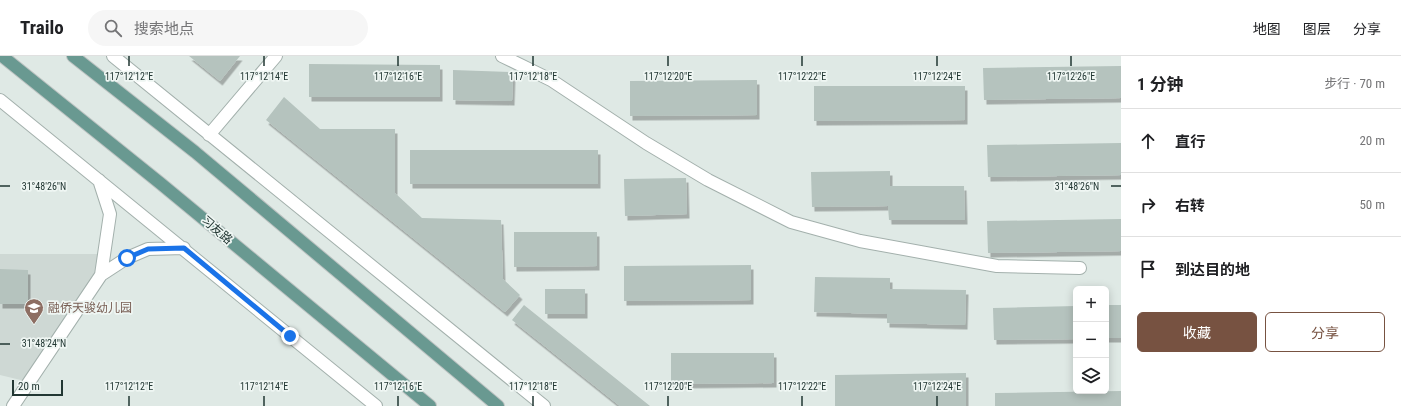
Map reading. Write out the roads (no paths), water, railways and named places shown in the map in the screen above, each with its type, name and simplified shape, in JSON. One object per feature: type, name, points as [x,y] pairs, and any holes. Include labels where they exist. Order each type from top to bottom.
[{"type":"main road","name":"习友路","points":[[2,56],[160,183],[430,406]]},
{"type":"main road","points":[[73,56],[201,157],[498,406]]},
{"type":"street","points":[[113,56],[544,406]]},
{"type":"street","points":[[210,135],[276,56]]},
{"type":"street","points":[[502,56],[551,80],[646,143],[708,180],[792,222],[860,241],[997,266],[1080,268]]},
{"type":"street","points":[[0,100],[184,248],[376,406]]},
{"type":"street","points":[[100,180],[110,214],[108,236],[101,275]]},
{"type":"street","points":[[13,406],[101,275],[127,258],[148,249],[184,248]]},
{"type":"place","name":"融侨天骏幼儿园","points":[[34,325]]}]
